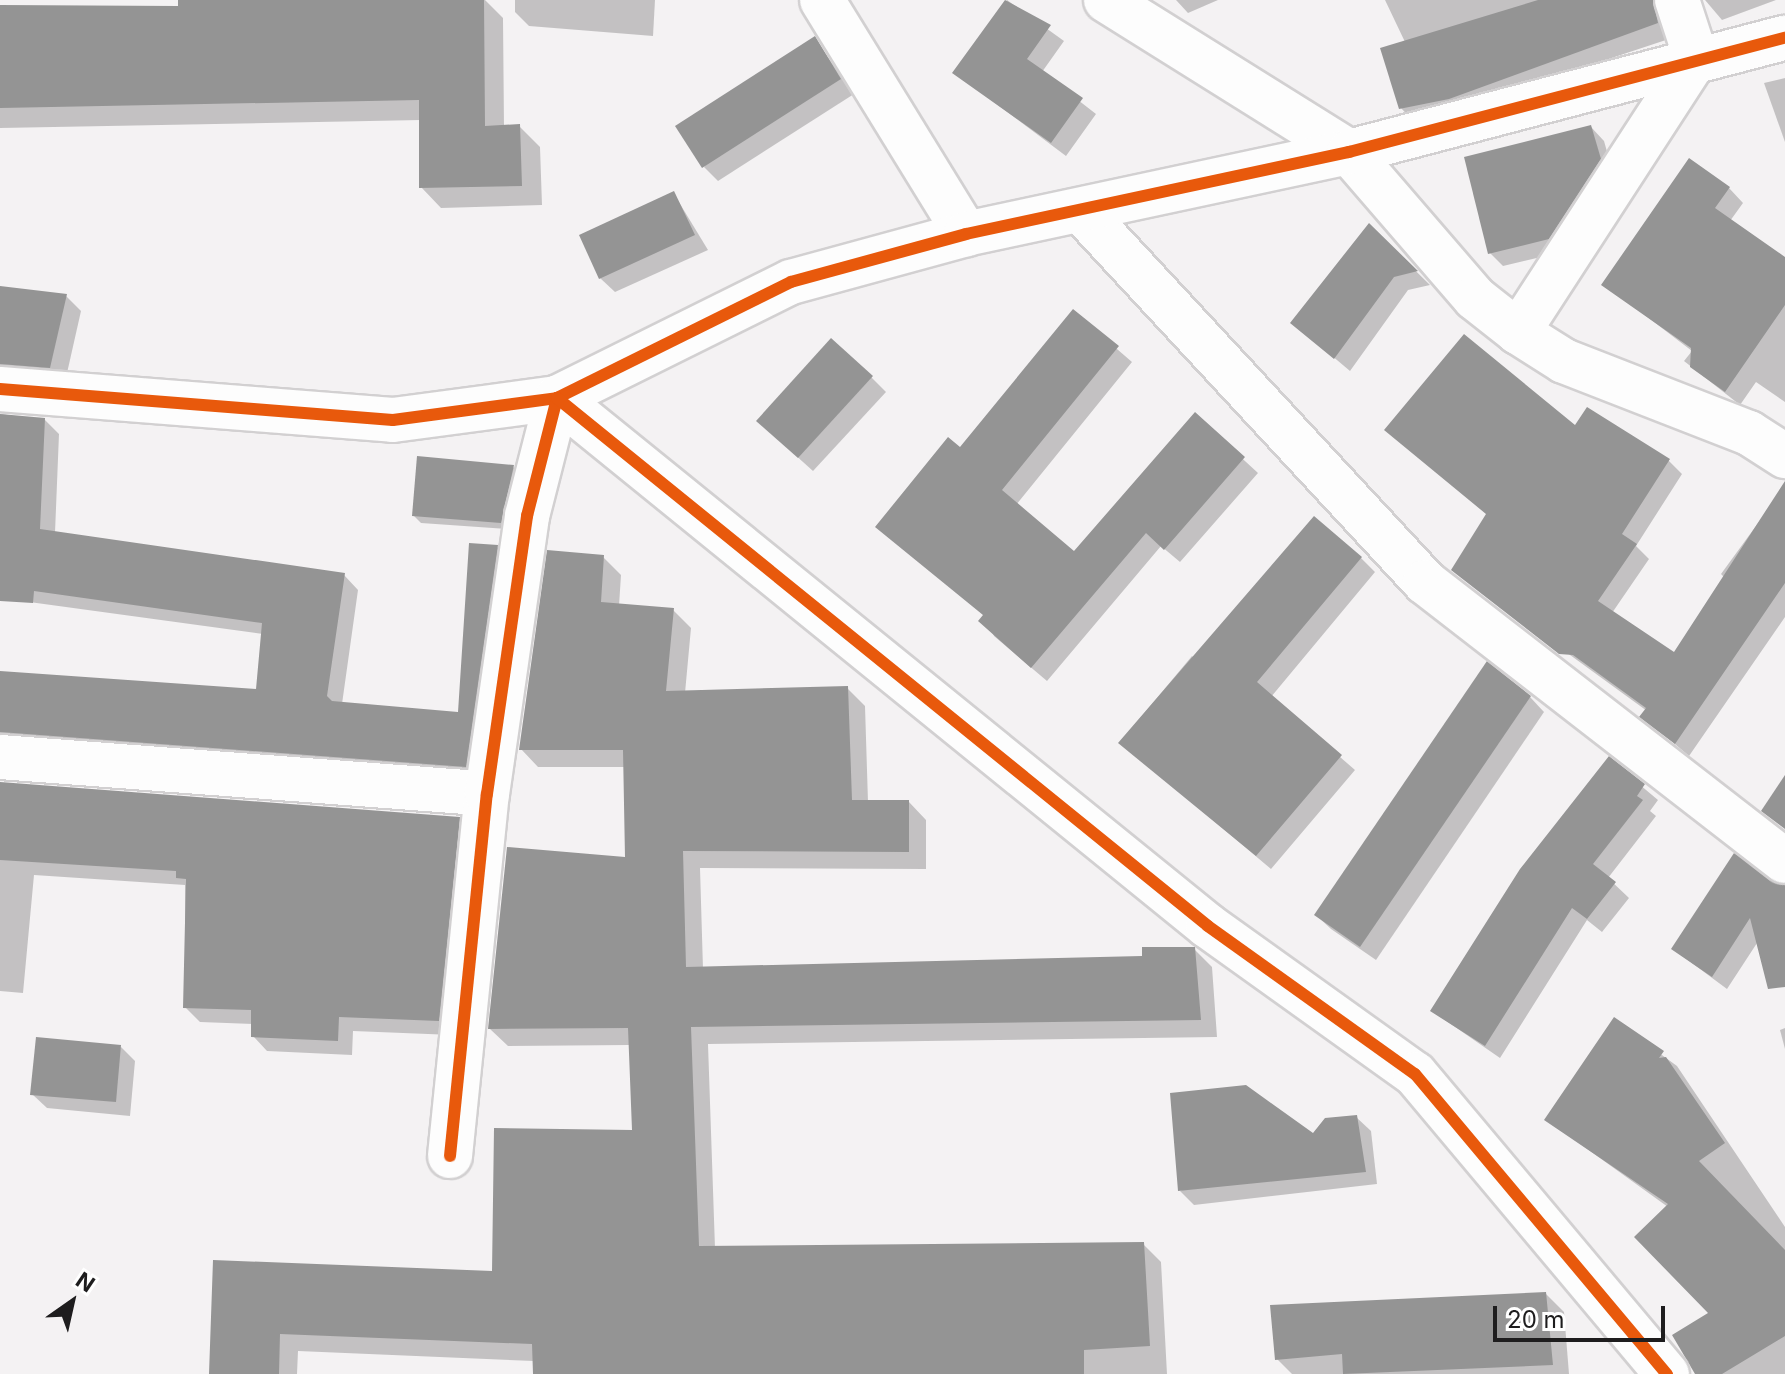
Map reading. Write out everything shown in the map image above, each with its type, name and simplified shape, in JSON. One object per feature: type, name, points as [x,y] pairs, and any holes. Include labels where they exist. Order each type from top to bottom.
[{"type":"street","points":[[822,0],[966,234]]},
{"type":"street","points":[[1106,0],[1349,152],[1475,298],[1518,332],[1564,361],[1749,433],[1785,456]]},
{"type":"street","points":[[1677,0],[1696,58]]},
{"type":"street","points":[[0,389],[393,420],[557,398],[791,282],[966,234],[1084,214],[1349,152],[1696,58],[1785,38]]},
{"type":"street","points":[[1518,332],[1696,58]]},
{"type":"street","points":[[1084,214],[1425,582],[1785,861]]},
{"type":"street","points":[[450,1156],[487,794],[527,516],[557,398]]},
{"type":"street","points":[[557,398],[1208,926],[1415,1074],[1667,1374]]},
{"type":"street","points":[[0,757],[487,794]]},
{"type":"building","points":[[178,0],[484,0],[485,126],[520,124],[522,186],[419,188],[419,100],[0,108],[0,5],[178,6]]},
{"type":"building","points":[[1005,0],[1051,25],[1027,59],[1083,98],[1051,143],[952,73]]},
{"type":"building","points":[[1538,0],[1653,0],[1658,23],[1449,99],[1399,109],[1380,48]]},
{"type":"building","points":[[815,36],[841,79],[702,168],[675,126]]},
{"type":"building","points":[[1591,125],[1601,159],[1549,239],[1488,254],[1464,157]]},
{"type":"building","points":[[1689,158],[1730,187],[1715,208],[1785,257],[1785,305],[1725,392],[1690,367],[1691,348],[1601,285]]},
{"type":"building","points":[[674,191],[695,235],[599,279],[579,235]]},
{"type":"building","points":[[1369,223],[1418,271],[1394,277],[1334,359],[1290,323]]},
{"type":"building","points":[[0,286],[67,294],[50,368],[0,364]]},
{"type":"building","points":[[1073,309],[1119,346],[1002,490],[1074,551],[1195,412],[1245,457],[1164,550],[1146,533],[1031,668],[978,621],[983,615],[875,527],[948,437],[960,447]]},
{"type":"building","points":[[1464,334],[1575,425],[1587,407],[1670,459],[1622,534],[1637,544],[1598,601],[1674,652],[1785,481],[1785,583],[1675,744],[1639,717],[1646,708],[1573,655],[1559,654],[1451,570],[1486,514],[1384,430]]},
{"type":"building","points":[[831,338],[873,376],[798,458],[756,421]]},
{"type":"building","points":[[0,414],[45,418],[40,529],[345,573],[327,696],[332,701],[458,712],[469,543],[498,545],[466,767],[0,732],[0,671],[256,689],[262,623],[34,591],[33,603],[0,601]]},
{"type":"building","points":[[417,456],[514,465],[501,523],[412,516]]},
{"type":"building","points":[[1314,516],[1362,557],[1257,682],[1342,755],[1256,856],[1118,743]]},
{"type":"building","points":[[547,550],[604,555],[601,602],[674,608],[666,691],[848,686],[852,800],[909,800],[909,852],[683,851],[686,967],[1142,956],[1142,947],[1195,947],[1201,1020],[691,1027],[699,1246],[1144,1242],[1150,1346],[1084,1350],[1084,1374],[533,1374],[532,1344],[280,1334],[279,1374],[209,1374],[213,1260],[492,1271],[494,1128],[632,1130],[628,1028],[488,1029],[507,847],[625,857],[623,750],[519,750]]},
{"type":"building","points":[[1487,661],[1531,696],[1360,947],[1314,915]]},
{"type":"building","points":[[1609,756],[1645,784],[1637,796],[1643,800],[1593,864],[1616,882],[1587,919],[1572,908],[1485,1046],[1430,1011],[1520,869]]},
{"type":"building","points":[[1785,775],[1785,829],[1761,811]]},
{"type":"building","points":[[0,782],[460,817],[439,1021],[339,1017],[338,1041],[251,1037],[251,1010],[183,1008],[186,879],[176,878],[176,871],[0,860]]},
{"type":"building","points":[[1734,853],[1785,885],[1785,987],[1768,989],[1750,918],[1712,977],[1671,949]]},
{"type":"building","points":[[1614,1017],[1664,1051],[1659,1058],[1666,1057],[1725,1143],[1699,1161],[1785,1250],[1785,1336],[1722,1374],[1695,1374],[1672,1335],[1708,1313],[1634,1237],[1668,1204],[1544,1120]]},
{"type":"building","points":[[36,1037],[121,1045],[116,1102],[30,1095]]},
{"type":"building","points":[[1246,1085],[1313,1133],[1325,1118],[1357,1115],[1366,1172],[1178,1191],[1170,1093]]},
{"type":"building","points":[[1546,1292],[1553,1365],[1343,1374],[1342,1354],[1275,1360],[1270,1305]]},
{"type":"cycle path","points":[[0,389],[393,420],[557,398],[791,282],[966,234],[1349,152],[1785,38]]},
{"type":"cycle path","points":[[450,1156],[487,794],[527,516],[557,398],[1208,926],[1415,1074],[1667,1374]]}]
